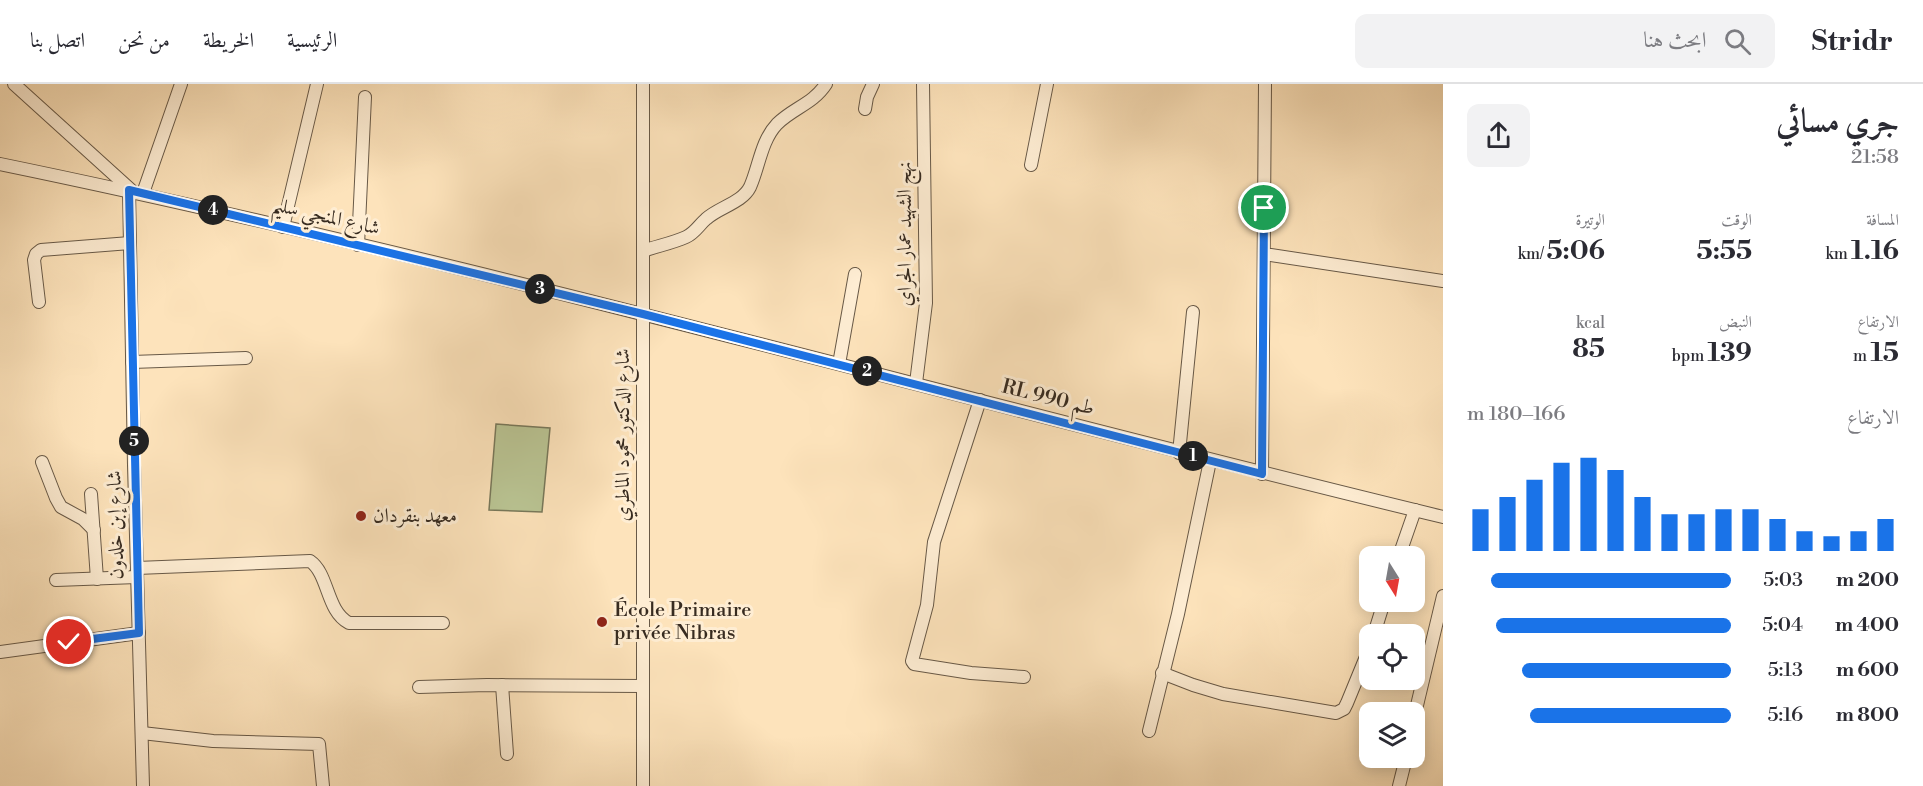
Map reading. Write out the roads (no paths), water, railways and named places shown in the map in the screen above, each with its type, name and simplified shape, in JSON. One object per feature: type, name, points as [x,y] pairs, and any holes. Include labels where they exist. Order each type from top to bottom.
[{"type":"street","points":[[14,84],[135,192],[181,84]]},
{"type":"street","points":[[283,227],[317,84]]},
{"type":"street","name":"شارع الدكتور محمود الماطري","points":[[643,84],[643,786]]},
{"type":"street","points":[[643,251],[695,232],[707,218],[745,194],[768,136],[778,124],[816,97],[826,84]]},
{"type":"street","points":[[865,109],[873,84]]},
{"type":"street","name":"نهج الشهيد عمار الجراي","points":[[916,384],[926,303],[923,84]]},
{"type":"street","points":[[1031,165],[1047,84]]},
{"type":"street","points":[[1262,474],[1265,84]]},
{"type":"street","points":[[358,245],[365,97]]},
{"type":"street","name":"شارع المنجي سليم","points":[[0,164],[135,192],[643,314]]},
{"type":"street","name":"شارع إبن خلدون","points":[[135,192],[130,243],[143,786]]},
{"type":"street","points":[[39,302],[34,260],[40,249],[130,243]]},
{"type":"street","points":[[1264,254],[1443,281]]},
{"type":"street","points":[[839,364],[855,274]]},
{"type":"street","points":[[1179,453],[1193,312]]},
{"type":"street","name":"RL طم 990","points":[[643,314],[1210,461],[1443,517]]},
{"type":"street","points":[[132,362],[246,358]]},
{"type":"street","points":[[980,400],[934,542],[927,605],[912,661],[916,665],[1024,676]]},
{"type":"street","points":[[1149,731],[1178,614],[1210,461]]},
{"type":"street","points":[[42,462],[61,507],[75,513],[94,530]]},
{"type":"street","points":[[91,494],[97,579]]},
{"type":"street","points":[[1402,546],[1415,510]]},
{"type":"street","points":[[56,580],[97,579],[137,572],[310,561],[317,568],[338,615],[349,624],[443,623]]},
{"type":"street","points":[[1418,702],[1443,596]]},
{"type":"street","points":[[0,652],[139,633]]},
{"type":"street","points":[[1162,673],[1223,694],[1336,713],[1344,709],[1359,674]]},
{"type":"street","points":[[502,685],[507,754]]},
{"type":"street","points":[[419,687],[643,686]]},
{"type":"street","points":[[142,733],[213,741],[319,744],[323,786]]},
{"type":"street","points":[[1399,786],[1404,768]]},
{"type":"place","name":"معهد بنقردان","points":[[361,516]]},
{"type":"place","name":"École Primaire privée Nibras","points":[[602,622]]}]
